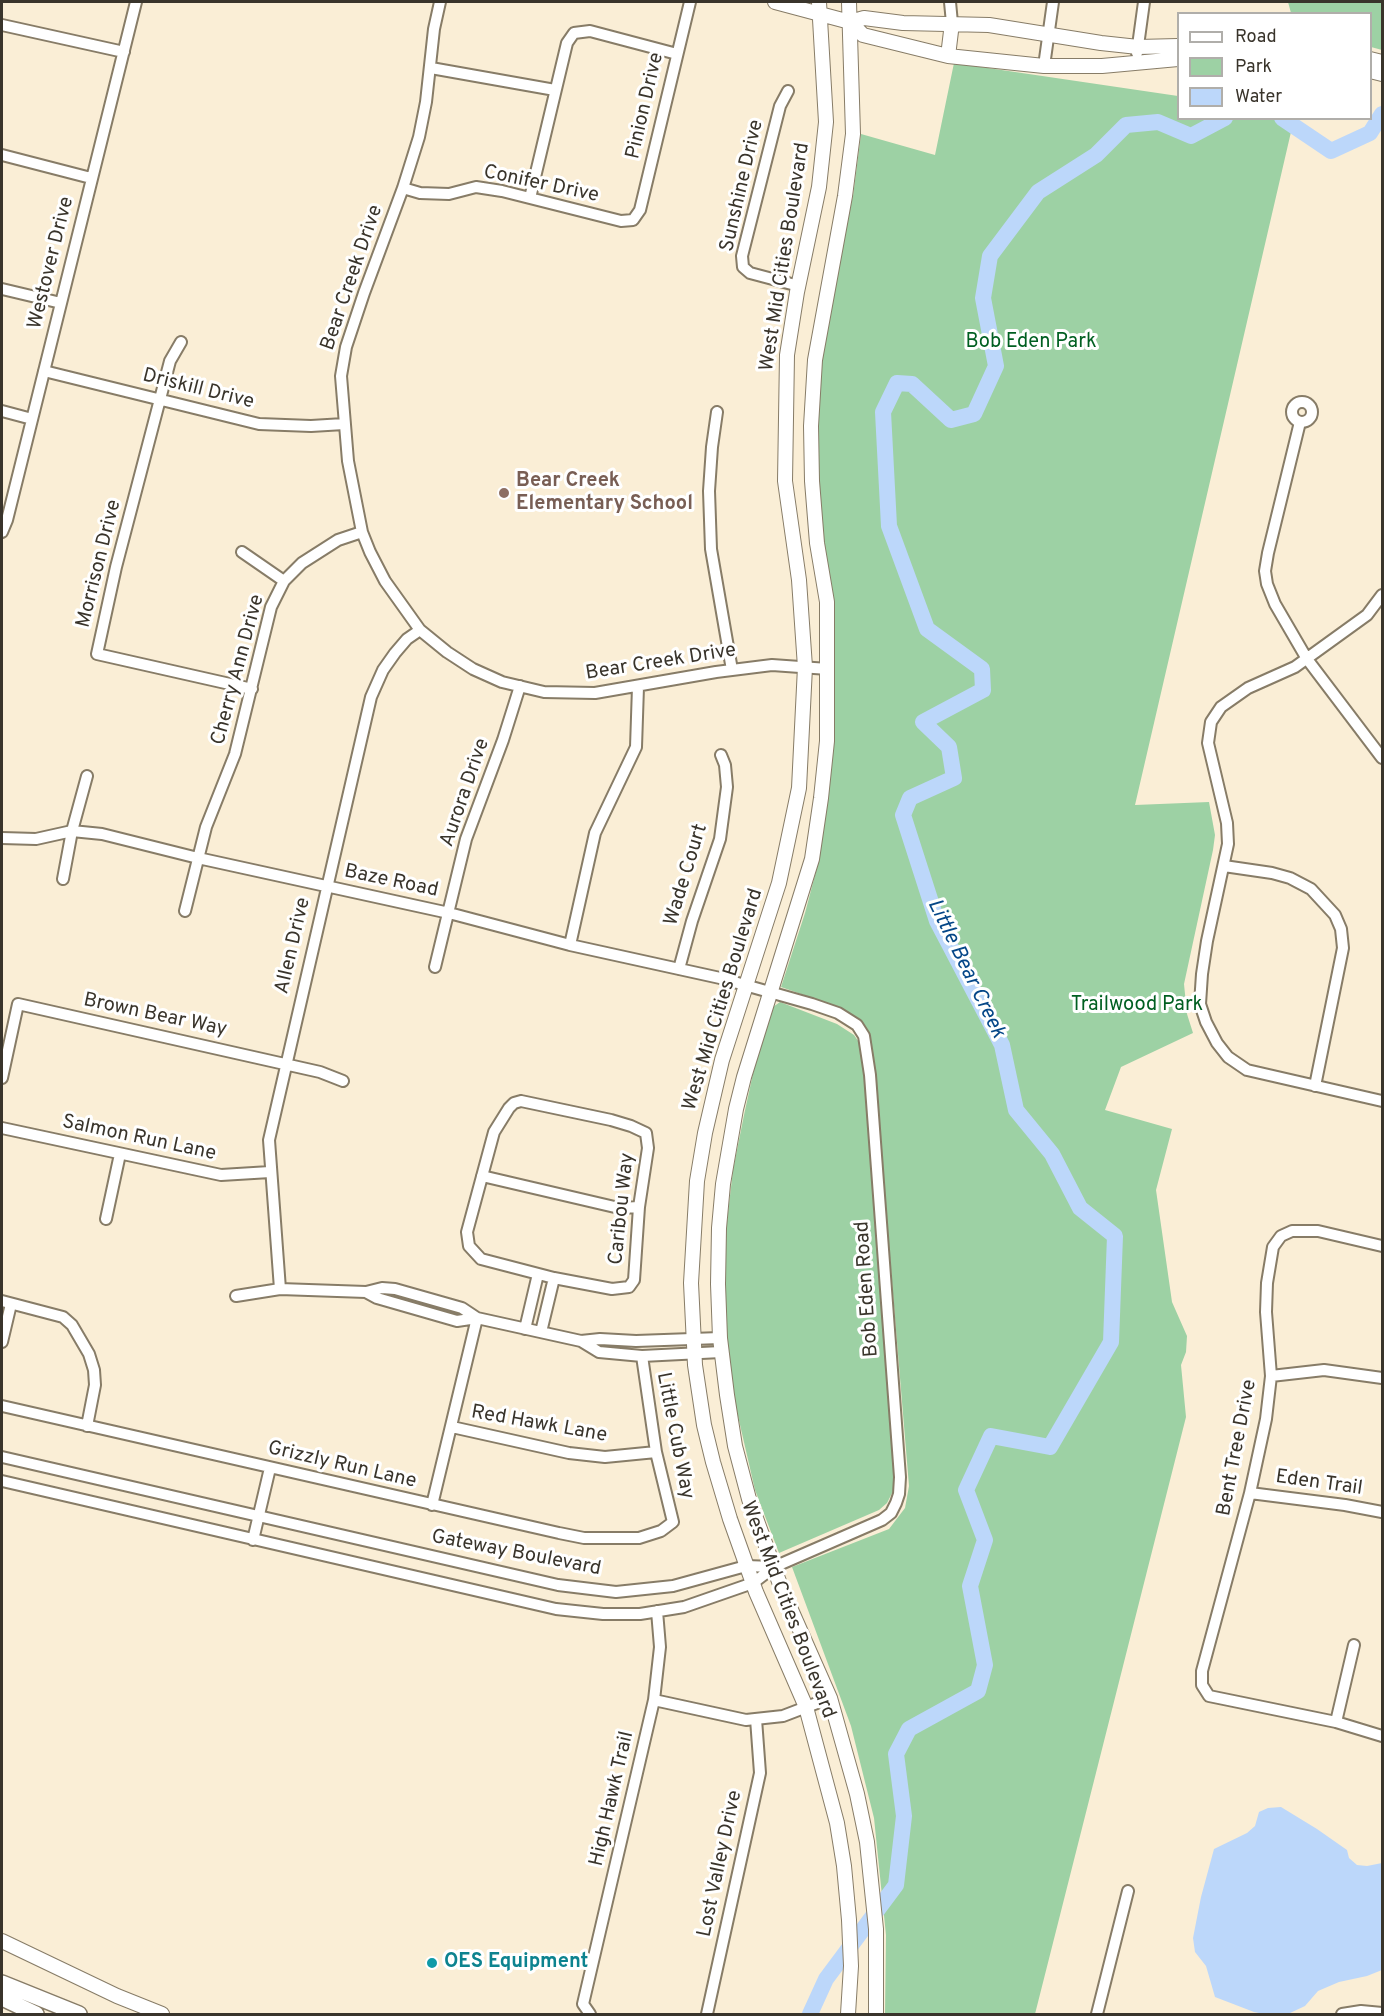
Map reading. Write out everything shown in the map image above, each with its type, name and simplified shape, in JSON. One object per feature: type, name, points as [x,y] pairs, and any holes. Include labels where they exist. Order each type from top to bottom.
[{"type":"highway","points":[[2,1983],[79,2014]]},
{"type":"highway","points":[[2,1998],[36,2014]]},
{"type":"main road","points":[[775,2],[819,8],[850,22],[863,35],[948,56],[1044,66],[1102,66],[1177,59]]},
{"type":"main road","name":"West Mid Cities Boulevard","points":[[849,2],[853,134],[845,196],[815,360],[811,426],[812,482],[817,543],[827,602],[826,741],[812,859],[736,1109],[723,1184],[718,1262],[720,1338],[735,1446],[749,1499],[774,1567],[830,1698],[857,1794],[867,1842],[876,1929],[876,2014]]},
{"type":"main road","name":"West Mid Cities Boulevard","points":[[819,8],[825,122],[819,187],[787,355],[785,481],[799,580],[805,667],[799,788],[779,884],[715,1088],[697,1181],[691,1283],[694,1346],[704,1425],[730,1519],[746,1566],[806,1707],[837,1823],[844,1866],[851,1966],[848,2014]]},
{"type":"main road","points":[[850,22],[864,18],[903,23],[989,25],[1138,47],[1177,46]]},
{"type":"main road","points":[[948,56],[951,23]]},
{"type":"main road","points":[[2,1941],[117,1996],[162,2014]]},
{"type":"street","name":"Westover Drive","points":[[2,532],[136,2]]},
{"type":"street","name":"Bear Creek Drive","points":[[440,2],[434,29],[431,68],[419,138],[346,347],[341,376],[348,461],[362,532],[385,581],[420,630],[447,652],[473,669],[502,682],[544,692],[575,694],[638,687],[772,665],[828,669]]},
{"type":"street","name":"Pinion Drive","points":[[635,218],[640,210],[690,2]]},
{"type":"street","points":[[950,2],[951,23]]},
{"type":"street","points":[[1044,66],[1053,2]]},
{"type":"street","points":[[1136,62],[1144,2]]},
{"type":"street","points":[[2,25],[124,52]]},
{"type":"street","points":[[530,198],[567,43],[574,33],[591,31],[677,54]]},
{"type":"street","points":[[431,68],[555,90]]},
{"type":"street","name":"Sunshine Drive","points":[[788,91],[780,106],[742,256],[743,267],[750,273],[799,286]]},
{"type":"street","points":[[2,155],[91,178]]},
{"type":"street","name":"Conifer Drive","points":[[403,188],[420,193],[449,194],[476,187],[621,221],[635,218]]},
{"type":"street","points":[[2,289],[61,303]]},
{"type":"street","points":[[160,399],[170,361],[181,342]]},
{"type":"street","name":"Driskill Drive","points":[[44,371],[259,424],[311,426],[344,424]]},
{"type":"street","name":"Morrison Drive","points":[[160,399],[116,567],[97,654],[252,689]]},
{"type":"street","points":[[2,411],[32,419]]},
{"type":"street","points":[[717,412],[709,491],[711,549],[732,670]]},
{"type":"street","points":[[1300,422],[1265,571],[1267,584],[1275,604],[1307,659],[1383,758]]},
{"type":"street","name":"Cherry Ann Drive","points":[[185,911],[206,827],[235,754],[271,607],[284,581],[302,563],[338,540],[362,532]]},
{"type":"street","points":[[242,552],[284,581]]},
{"type":"street","points":[[1383,595],[1367,615],[1307,659],[1248,688],[1221,707],[1211,722],[1208,743],[1227,823],[1228,844],[1202,974],[1200,1004],[1206,1023],[1217,1043],[1228,1057],[1247,1070],[1383,1101]]},
{"type":"street","name":"Allen Drive","points":[[280,1289],[269,1140],[285,1064],[371,697],[383,670],[395,652],[407,639],[420,630]]},
{"type":"street","name":"Aurora Drive","points":[[435,967],[466,839],[503,740],[520,686]]},
{"type":"street","points":[[570,945],[595,833],[636,747],[638,687]]},
{"type":"street","name":"Wade Court","points":[[680,969],[692,921],[720,839],[727,787],[722,755]]},
{"type":"street","points":[[63,879],[72,831],[87,776]]},
{"type":"street","name":"Baze Road","points":[[2,838],[36,839],[72,831],[102,834],[198,858],[449,913],[570,945],[680,969],[771,993]]},
{"type":"street","points":[[1224,866],[1272,873],[1311,889],[1335,915],[1341,929],[1343,948],[1315,1086]]},
{"type":"street","name":"Bob Eden Road","points":[[771,993],[838,1013],[856,1025],[864,1036],[873,1115],[900,1477],[896,1503],[891,1513],[882,1520],[774,1567]]},
{"type":"street","name":"Brown Bear Way","points":[[2,1078],[18,1005],[320,1072],[343,1081]]},
{"type":"street","name":"Caribou Way","points":[[482,1176],[494,1132],[514,1103],[521,1101],[611,1120],[646,1133],[648,1148],[639,1207],[634,1280],[629,1287],[612,1289],[554,1278]]},
{"type":"street","name":"Salmon Run Lane","points":[[2,1128],[220,1175],[270,1172]]},
{"type":"street","points":[[106,1219],[120,1154]]},
{"type":"street","points":[[541,1332],[554,1278],[481,1259],[469,1246],[467,1232],[482,1176],[620,1208],[639,1207]]},
{"type":"street","name":"Bent Tree Drive","points":[[1336,1722],[1209,1696],[1202,1685],[1202,1671],[1250,1493],[1266,1419],[1271,1376],[1266,1311],[1267,1283],[1273,1247],[1281,1236],[1292,1231],[1318,1231],[1383,1246]]},
{"type":"street","points":[[525,1329],[538,1274]]},
{"type":"street","points":[[236,1296],[280,1289],[366,1292],[382,1294],[457,1321],[477,1318],[581,1341],[600,1339],[694,1346],[722,1352]]},
{"type":"street","points":[[2,1342],[6,1302],[63,1317],[72,1325],[94,1370],[95,1385],[87,1426]]},
{"type":"street","points":[[432,1506],[477,1318]]},
{"type":"street","points":[[581,1341],[599,1352],[642,1356],[694,1346],[720,1338]]},
{"type":"street","name":"Little Cub Way","points":[[642,1356],[656,1452],[673,1522]]},
{"type":"street","points":[[1271,1376],[1324,1370],[1383,1378]]},
{"type":"street","name":"Grizzly Run Lane","points":[[2,1406],[432,1506],[584,1538],[639,1538],[661,1531],[673,1522]]},
{"type":"street","name":"Red Hawk Lane","points":[[452,1427],[569,1453],[605,1457],[656,1452]]},
{"type":"street","name":"Gateway Boulevard","points":[[2,1457],[558,1585],[616,1592],[673,1586],[746,1566],[774,1567]]},
{"type":"street","points":[[253,1540],[270,1468]]},
{"type":"street","points":[[2,1481],[556,1609],[603,1614],[640,1614],[684,1607],[753,1583],[774,1567]]},
{"type":"street","name":"Eden Trail","points":[[1250,1493],[1383,1512]]},
{"type":"street","name":"High Hawk Trail","points":[[590,2014],[583,2004],[654,1700],[660,1647],[657,1611]]},
{"type":"street","points":[[1354,1645],[1336,1722],[1383,1736]]},
{"type":"street","points":[[654,1700],[746,1720],[783,1716],[830,1698]]},
{"type":"street","name":"Lost Valley Drive","points":[[707,2014],[760,1773],[756,1719]]},
{"type":"street","points":[[1097,2014],[1128,1891]]},
{"type":"street","points":[[1342,2014],[1361,2011],[1383,2013]]},
{"type":"green space","points":[[1288,2],[1382,2],[1382,50],[1372,47],[1372,12],[1291,12]]},
{"type":"green space","name":"Bob Eden Park","points":[[954,63],[1177,96],[1177,120],[1294,120],[1135,805],[1209,802],[1215,835],[1213,850],[1184,984],[1187,1014],[1193,1033],[1121,1067],[1105,1110],[1172,1129],[1156,1190],[1172,1302],[1187,1336],[1186,1352],[1181,1365],[1186,1417],[1035,2014],[885,2014],[886,1935],[874,1818],[851,1726],[792,1567],[889,1529],[905,1508],[909,1486],[874,1065],[866,1031],[859,1020],[841,1008],[781,987],[819,860],[828,799],[833,741],[834,670],[830,596],[816,481],[819,360],[830,297],[853,196],[861,134],[935,155]]},
{"type":"green space","points":[[780,1002],[837,1024],[854,1035],[861,1045],[865,1060],[896,1468],[892,1493],[887,1503],[879,1510],[779,1553],[755,1490],[732,1390],[727,1348],[724,1284],[726,1230],[733,1170],[754,1069],[773,1007]]},
{"type":"water","points":[[1281,1807],[1347,1850],[1349,1858],[1357,1865],[1382,1863],[1382,1970],[1339,1982],[1318,1991],[1305,2006],[1290,2013],[1264,2014],[1215,1997],[1206,1966],[1195,1952],[1193,1938],[1214,1849],[1247,1833],[1255,1826],[1259,1812],[1268,1808]]},
{"type":"waterway","name":"Little Bear Creek","points":[[1285,120],[1331,151],[1370,133],[1382,114]]},
{"type":"waterway","name":"Little Bear Creek","points":[[810,2014],[826,1979],[896,1885],[904,1816],[896,1754],[909,1729],[978,1691],[985,1665],[970,1586],[985,1540],[966,1490],[991,1436],[1050,1447],[1111,1342],[1115,1236],[1080,1208],[1052,1154],[1016,1110],[1002,1045],[937,921],[903,815],[910,798],[954,778],[949,747],[923,722],[983,690],[982,669],[927,629],[889,526],[883,412],[897,383],[912,384],[951,420],[974,414],[996,366],[983,298],[990,256],[1038,192],[1096,155],[1126,125],[1158,122],[1191,136],[1221,120]]},
{"type":"place","name":"Bear Creek Elementary School","points":[[504,493]]},
{"type":"place","name":"OES Equipment","points":[[432,1963]]},
{"type":"park label","name":"Trailwood Park","points":[[1137,1006]]}]
